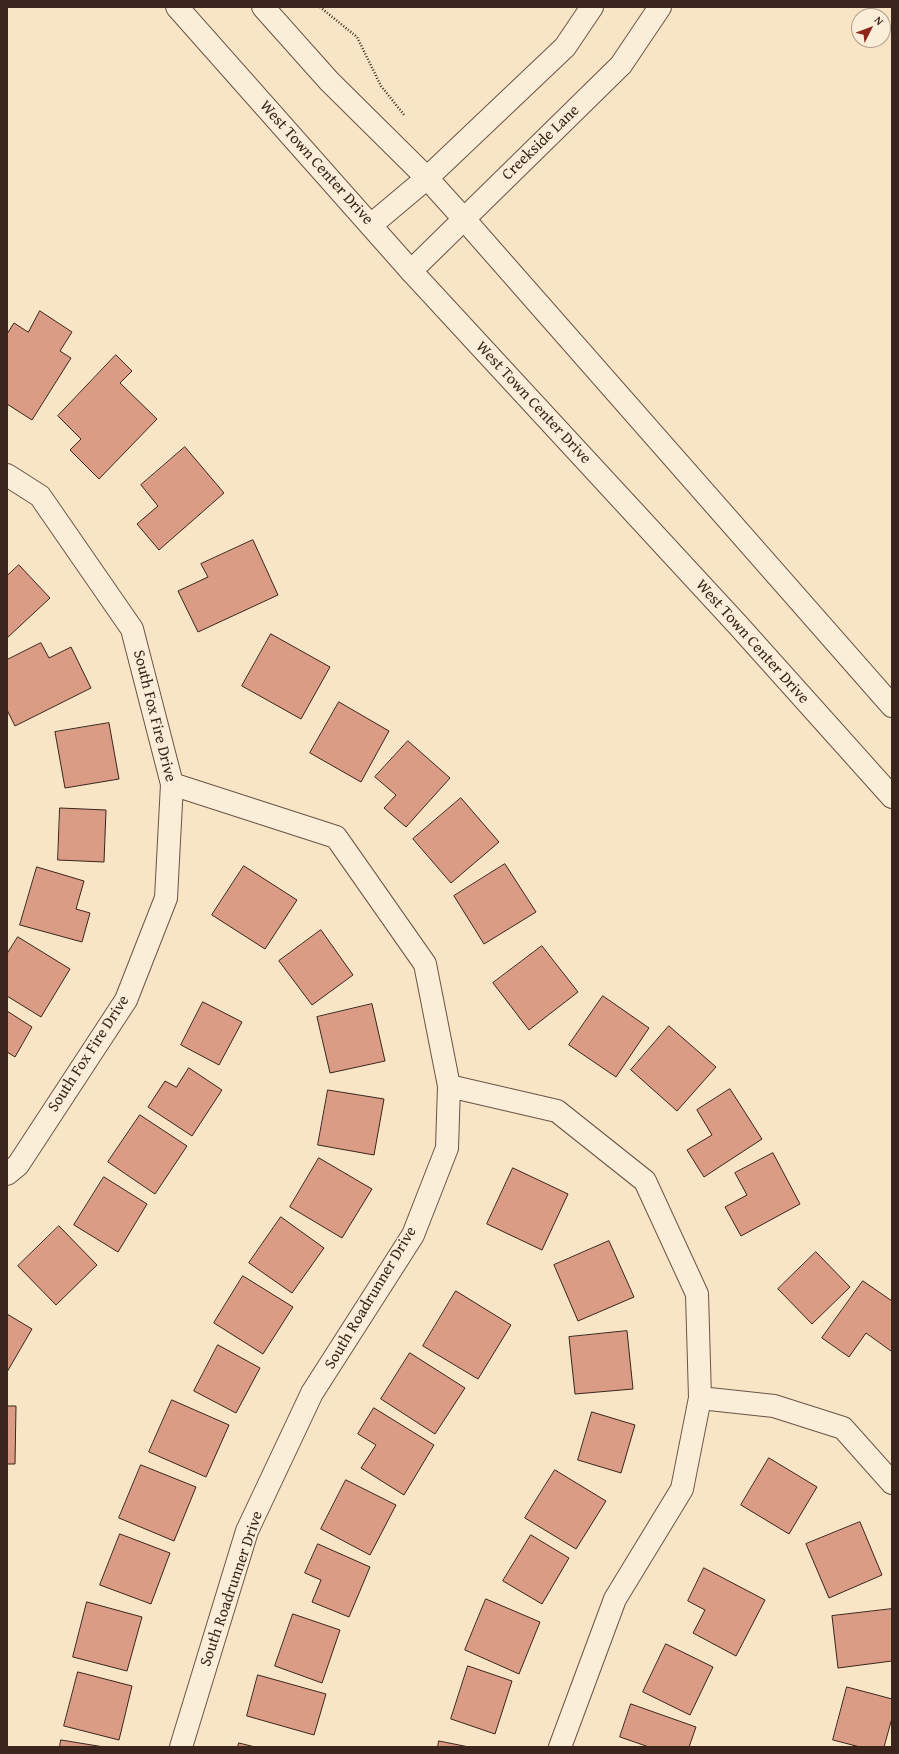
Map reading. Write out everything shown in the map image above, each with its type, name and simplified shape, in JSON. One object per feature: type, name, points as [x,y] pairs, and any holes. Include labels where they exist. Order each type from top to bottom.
[{"type":"street","name":"West Town Center Drive","points":[[177,7],[411,271],[737,624],[892,797]]},
{"type":"street","points":[[263,7],[329,81],[427,178],[464,219],[892,706]]},
{"type":"street","points":[[371,225],[427,178],[565,47],[592,7]]},
{"type":"street","name":"Creekside Lane","points":[[411,271],[621,65],[660,7]]},
{"type":"street","name":"South Fox Fire Drive","points":[[7,475],[40,496],[132,629],[172,784],[166,898],[126,1000],[18,1165],[7,1174]]},
{"type":"street","name":"South Roadrunner Drive","points":[[172,784],[336,837],[425,964],[449,1086],[447,1148],[413,1235],[312,1393],[248,1531],[181,1747]]},
{"type":"street","points":[[449,1086],[557,1111],[645,1182],[697,1294],[700,1398],[682,1489],[615,1599],[560,1747]]},
{"type":"street","points":[[700,1398],[774,1406],[842,1428],[892,1482]]},
{"type":"path","points":[[320,7],[357,36],[381,86],[409,121]]},
{"type":"building","points":[[40,311],[72,332],[60,351],[71,358],[32,420],[7,404],[7,334],[14,323],[28,332]]},
{"type":"building","points":[[116,355],[132,371],[120,383],[157,419],[99,479],[70,450],[81,439],[58,416]]},
{"type":"building","points":[[185,447],[224,493],[159,550],[137,524],[158,506],[141,485]]},
{"type":"building","points":[[253,540],[278,595],[198,632],[178,591],[208,577],[201,564]]},
{"type":"building","points":[[19,565],[50,598],[7,638],[7,576]]},
{"type":"building","points":[[271,634],[330,667],[301,719],[242,686]]},
{"type":"building","points":[[41,643],[49,658],[71,647],[91,688],[15,726],[7,710],[7,660]]},
{"type":"building","points":[[339,702],[389,731],[361,782],[310,753]]},
{"type":"building","points":[[109,723],[119,779],[65,788],[55,732]]},
{"type":"building","points":[[408,741],[450,778],[406,827],[384,808],[396,795],[375,777]]},
{"type":"building","points":[[461,798],[499,842],[451,883],[413,839]]},
{"type":"building","points":[[60,808],[106,810],[104,862],[58,860]]},
{"type":"building","points":[[505,864],[536,912],[484,944],[454,896]]},
{"type":"building","points":[[244,866],[297,900],[265,949],[212,915]]},
{"type":"building","points":[[37,867],[84,881],[76,909],[90,913],[82,942],[20,925]]},
{"type":"building","points":[[321,930],[353,975],[312,1005],[279,961]]},
{"type":"building","points":[[18,937],[70,969],[41,1017],[7,996],[7,954]]},
{"type":"building","points":[[542,946],[578,992],[529,1030],[493,983]]},
{"type":"building","points":[[603,996],[649,1028],[616,1077],[569,1045]]},
{"type":"building","points":[[203,1002],[242,1022],[219,1065],[181,1045]]},
{"type":"building","points":[[372,1004],[385,1061],[330,1073],[317,1017]]},
{"type":"building","points":[[7,1011],[32,1027],[15,1057],[7,1052]]},
{"type":"building","points":[[669,1026],[716,1067],[677,1111],[631,1070]]},
{"type":"building","points":[[189,1068],[222,1090],[192,1136],[148,1107],[165,1081],[176,1087]]},
{"type":"building","points":[[730,1089],[762,1139],[704,1177],[687,1150],[712,1135],[697,1110]]},
{"type":"building","points":[[328,1090],[384,1099],[374,1155],[318,1145]]},
{"type":"building","points":[[140,1115],[187,1146],[155,1194],[108,1162]]},
{"type":"building","points":[[773,1153],[800,1204],[741,1236],[725,1207],[747,1195],[735,1173]]},
{"type":"building","points":[[319,1158],[372,1189],[342,1238],[290,1207]]},
{"type":"building","points":[[513,1168],[568,1194],[542,1250],[487,1224]]},
{"type":"building","points":[[104,1177],[147,1204],[118,1252],[74,1225]]},
{"type":"building","points":[[281,1217],[324,1248],[292,1293],[249,1263]]},
{"type":"building","points":[[59,1226],[97,1265],[56,1305],[18,1266]]},
{"type":"building","points":[[609,1241],[634,1297],[578,1321],[554,1265]]},
{"type":"building","points":[[816,1252],[850,1287],[812,1324],[778,1289]]},
{"type":"building","points":[[243,1276],[293,1307],[263,1354],[214,1323]]},
{"type":"building","points":[[863,1281],[892,1301],[892,1349],[891,1351],[866,1333],[849,1357],[822,1338]]},
{"type":"building","points":[[456,1291],[511,1325],[478,1379],[423,1346]]},
{"type":"building","points":[[7,1314],[32,1329],[7,1372]]},
{"type":"building","points":[[627,1331],[633,1389],[575,1394],[569,1337]]},
{"type":"building","points":[[218,1345],[260,1368],[236,1413],[194,1391]]},
{"type":"building","points":[[410,1353],[465,1388],[435,1434],[381,1399]]},
{"type":"building","points":[[172,1400],[229,1425],[206,1477],[149,1452]]},
{"type":"building","points":[[7,1406],[16,1406],[15,1464],[7,1464]]},
{"type":"building","points":[[374,1408],[434,1445],[404,1495],[361,1468],[376,1445],[358,1434]]},
{"type":"building","points":[[592,1412],[635,1425],[621,1473],[578,1460]]},
{"type":"building","points":[[769,1458],[817,1487],[789,1534],[741,1505]]},
{"type":"building","points":[[141,1465],[196,1487],[174,1541],[119,1518]]},
{"type":"building","points":[[555,1470],[606,1501],[576,1549],[525,1518]]},
{"type":"building","points":[[346,1480],[396,1505],[370,1555],[321,1529]]},
{"type":"building","points":[[860,1522],[882,1575],[829,1598],[806,1544]]},
{"type":"building","points":[[120,1534],[170,1553],[151,1604],[100,1585]]},
{"type":"building","points":[[531,1535],[569,1558],[542,1604],[503,1581]]},
{"type":"building","points":[[318,1544],[370,1567],[349,1617],[312,1602],[321,1580],[305,1573]]},
{"type":"building","points":[[704,1568],[765,1600],[736,1656],[693,1633],[705,1610],[688,1601]]},
{"type":"building","points":[[486,1599],[540,1622],[519,1674],[465,1650]]},
{"type":"building","points":[[87,1602],[142,1617],[127,1671],[73,1657]]},
{"type":"building","points":[[892,1609],[892,1661],[838,1668],[832,1616]]},
{"type":"building","points":[[293,1614],[340,1630],[322,1683],[275,1666]]},
{"type":"building","points":[[666,1644],[713,1667],[690,1715],[643,1692]]},
{"type":"building","points":[[468,1666],[512,1681],[495,1734],[451,1719]]},
{"type":"building","points":[[78,1672],[132,1686],[119,1740],[64,1726]]},
{"type":"building","points":[[258,1675],[326,1694],[314,1735],[247,1716]]},
{"type":"building","points":[[847,1687],[892,1699],[892,1718],[884,1747],[860,1747],[833,1740]]},
{"type":"building","points":[[631,1704],[696,1727],[689,1747],[649,1747],[620,1737]]},
{"type":"building","points":[[61,1740],[104,1747],[60,1747]]},
{"type":"building","points":[[439,1741],[469,1747],[438,1747]]},
{"type":"building","points":[[239,1743],[255,1747],[238,1747]]}]
